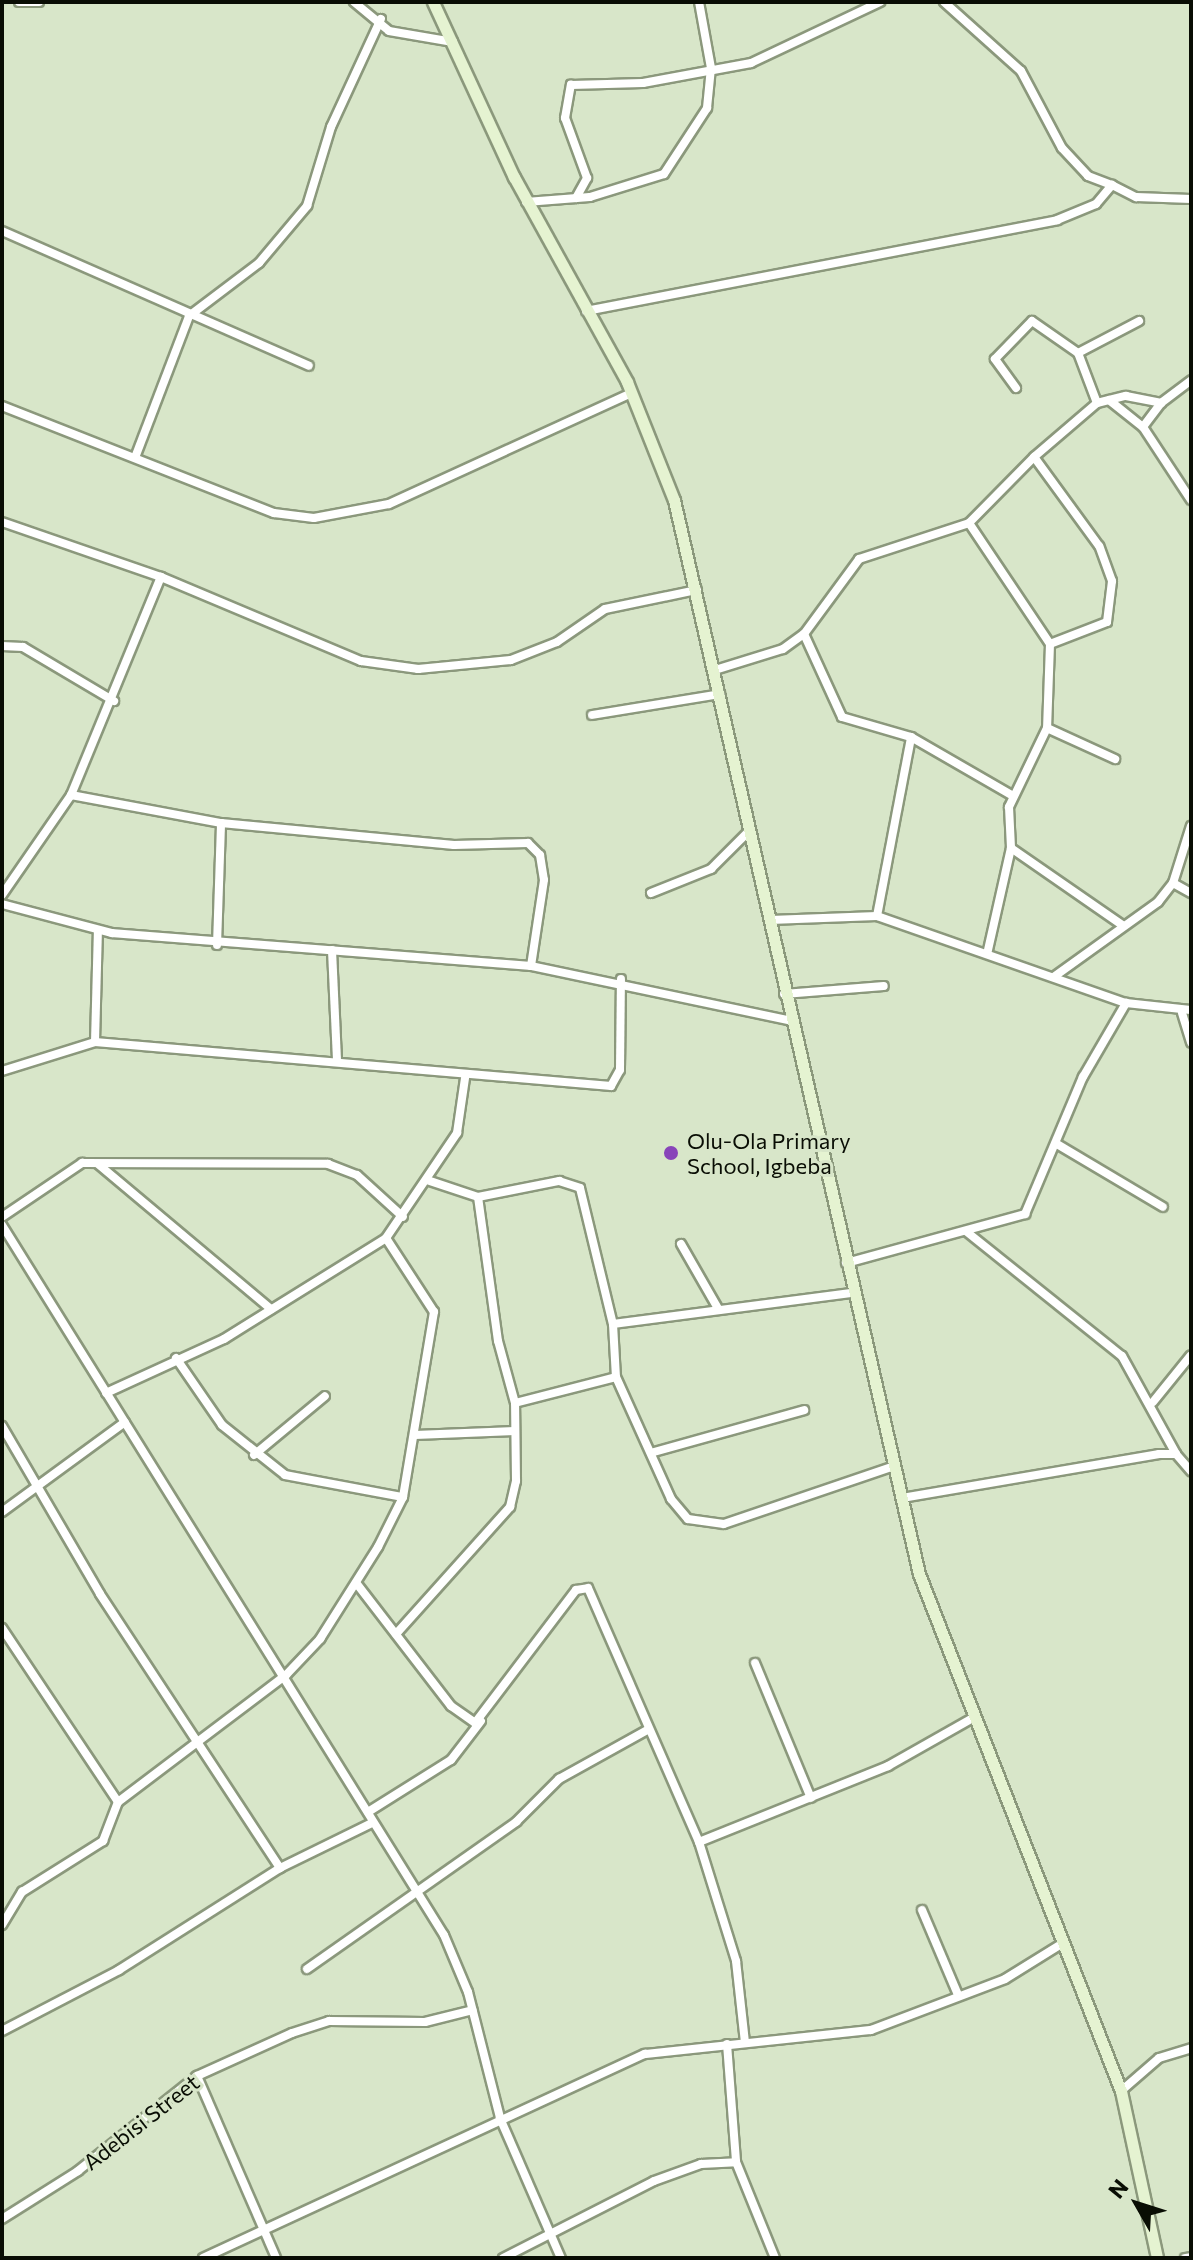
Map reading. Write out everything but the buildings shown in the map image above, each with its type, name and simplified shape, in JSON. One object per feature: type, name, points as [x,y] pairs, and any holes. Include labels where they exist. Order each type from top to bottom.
[{"type":"street","points":[[19,2],[39,2]]},
{"type":"street","points":[[354,2],[404,37],[453,42]]},
{"type":"street","points":[[433,2],[526,202],[632,393],[674,500],[715,670],[851,1293],[919,1574],[1121,2091],[1157,2258]]},
{"type":"street","points":[[526,202],[576,198],[649,184],[664,174],[704,117],[711,68],[699,2]]},
{"type":"street","points":[[576,198],[587,178],[565,118],[571,85],[643,83],[751,63],[880,2]]},
{"type":"street","points":[[944,2],[1021,71],[1062,148],[1088,176],[1136,197],[1191,199]]},
{"type":"street","points":[[136,455],[189,316],[294,228],[381,19]]},
{"type":"street","points":[[586,311],[1057,220],[1096,204],[1112,185]]},
{"type":"street","points":[[2,231],[113,275],[189,316],[309,366]]},
{"type":"street","points":[[1016,388],[995,359],[1032,321],[1078,353],[1097,403]]},
{"type":"street","points":[[1078,353],[1139,321]]},
{"type":"street","points":[[1143,427],[1161,403],[1191,380]]},
{"type":"street","points":[[2,406],[136,455],[274,513],[338,517],[389,504],[632,393]]},
{"type":"street","points":[[1109,400],[1143,427],[1191,500]]},
{"type":"street","points":[[715,670],[783,649],[804,634],[859,559],[969,523],[1034,457],[1097,403],[1109,400],[1161,403]]},
{"type":"street","points":[[1034,457],[1099,546],[1112,581],[1107,622],[1050,644]]},
{"type":"street","points":[[2,522],[161,577],[281,633],[361,661],[418,669],[511,660],[557,642],[605,609],[697,590]]},
{"type":"street","points":[[969,523],[1050,644],[1047,728],[1013,796],[1011,848],[988,950]]},
{"type":"street","points":[[2,895],[71,795],[114,701],[161,577]]},
{"type":"street","points":[[804,634],[842,717],[911,737],[1013,796]]},
{"type":"street","points":[[2,646],[23,647],[114,701]]},
{"type":"street","points":[[592,715],[720,694]]},
{"type":"street","points":[[1047,728],[1115,759]]},
{"type":"street","points":[[877,916],[911,737]]},
{"type":"street","points":[[71,795],[221,823],[454,845],[528,843],[540,855],[544,880],[531,966]]},
{"type":"street","points":[[217,945],[221,823]]},
{"type":"street","points":[[1055,976],[1173,883],[1191,826]]},
{"type":"street","points":[[651,893],[711,869],[749,831]]},
{"type":"street","points":[[1011,848],[1122,925]]},
{"type":"street","points":[[1173,883],[1191,893]]},
{"type":"street","points":[[2,904],[98,930],[217,945],[332,950],[531,966],[621,979],[791,1021]]},
{"type":"street","points":[[770,920],[877,916],[988,950],[1126,1003],[1187,1012],[1191,1043]]},
{"type":"street","points":[[95,1042],[98,930]]},
{"type":"street","points":[[332,950],[337,1060]]},
{"type":"street","points":[[2,1071],[95,1042],[337,1060],[465,1078],[617,1083],[621,979]]},
{"type":"street","points":[[784,994],[884,986]]},
{"type":"street","points":[[846,1263],[1025,1214],[1083,1077],[1126,1003]]},
{"type":"street","points":[[106,1393],[271,1309],[386,1238],[430,1181],[466,1107],[465,1078]]},
{"type":"street","points":[[1057,1144],[1163,1207]]},
{"type":"street","points":[[2,1217],[68,1170],[98,1164],[328,1164],[357,1175],[403,1217]]},
{"type":"street","points":[[98,1164],[271,1309]]},
{"type":"street","points":[[430,1181],[478,1197],[559,1181],[580,1188],[613,1324],[616,1377],[654,1452],[671,1499],[688,1519],[709,1526],[891,1467]]},
{"type":"street","points":[[396,1634],[510,1507],[515,1403],[498,1341],[478,1197]]},
{"type":"street","points":[[2,1225],[5,1237],[286,1675],[372,1823],[444,1935],[473,2010],[500,2118],[561,2258]]},
{"type":"street","points":[[967,1232],[1122,1356],[1153,1402],[1176,1454],[1191,1471]]},
{"type":"street","points":[[2,1925],[22,1892],[103,1841],[118,1802],[202,1744],[286,1675],[357,1584],[403,1497],[434,1303],[386,1238]]},
{"type":"street","points":[[681,1244],[719,1310]]},
{"type":"street","points":[[613,1324],[851,1293]]},
{"type":"street","points":[[1153,1402],[1191,1355]]},
{"type":"street","points":[[176,1358],[222,1425],[254,1455],[304,1481],[403,1497]]},
{"type":"street","points":[[515,1403],[616,1377]]},
{"type":"street","points":[[254,1455],[325,1396]]},
{"type":"street","points":[[654,1452],[804,1410]]},
{"type":"street","points":[[2,1512],[125,1422]]},
{"type":"street","points":[[2,1426],[36,1485],[280,1868]]},
{"type":"street","points":[[415,1435],[515,1431]]},
{"type":"street","points":[[902,1498],[1176,1454]]},
{"type":"street","points":[[357,1584],[464,1719],[482,1719]]},
{"type":"street","points":[[368,1812],[451,1760],[584,1585],[699,1842],[736,1961],[745,2042]]},
{"type":"street","points":[[2,1628],[118,1802]]},
{"type":"street","points":[[755,1663],[811,1798]]},
{"type":"street","points":[[699,1842],[888,1766],[973,1718]]},
{"type":"street","points":[[307,1969],[413,1889],[516,1822],[559,1779],[647,1730]]},
{"type":"street","points":[[2,2031],[119,1970],[280,1868],[372,1823]]},
{"type":"street","points":[[922,1910],[958,1995]]},
{"type":"street","points":[[203,2258],[263,2233],[500,2118],[645,2054],[745,2042],[838,2038],[1005,1979],[1063,1943]]},
{"type":"street","name":"Adebisi Street","points":[[2,2219],[78,2171],[197,2076],[329,2021],[425,2022],[473,2010]]},
{"type":"street","points":[[727,2044],[736,2162],[770,2256]]},
{"type":"street","points":[[1121,2091],[1159,2058],[1191,2048]]},
{"type":"street","points":[[197,2076],[276,2258]]},
{"type":"street","points":[[503,2258],[549,2232],[677,2172],[736,2162]]},
{"type":"street","points":[[1185,2258],[1191,2257]]},
{"type":"place","name":"Olu-Ola Primary School, Igbeba","points":[[671,1153]]}]
